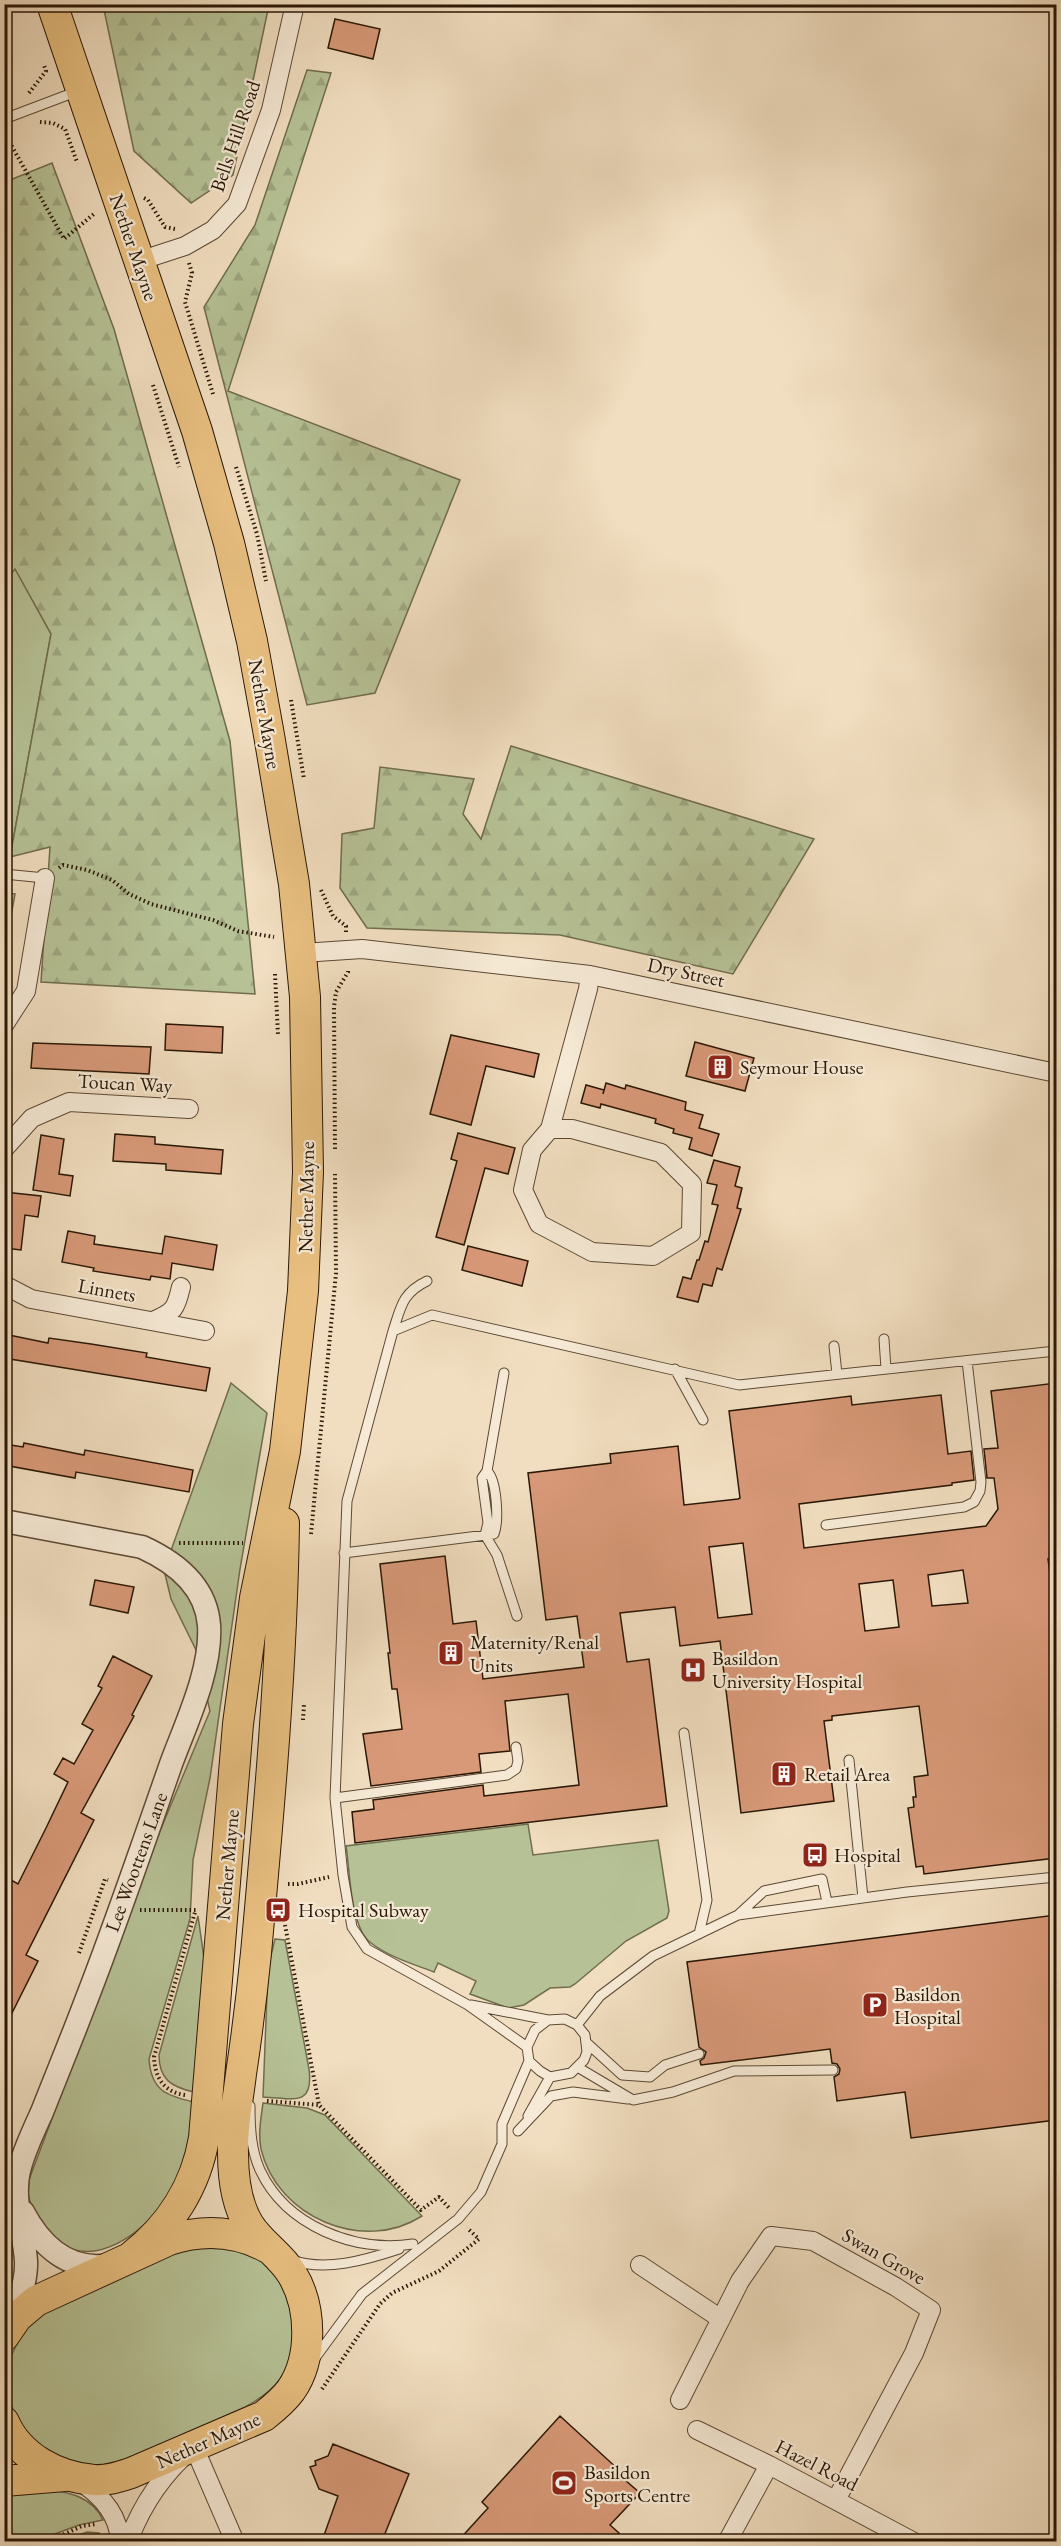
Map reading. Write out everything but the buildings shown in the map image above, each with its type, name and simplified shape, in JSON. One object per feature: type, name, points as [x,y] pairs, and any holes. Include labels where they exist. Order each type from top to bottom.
[{"type":"main road","name":"Nether Mayne","points":[[52,4],[196,431],[229,543],[247,620],[269,735],[294,884],[288,951],[305,997],[308,1172],[303,1291],[285,1451],[255,1598],[238,1724],[207,2111],[201,2158],[189,2188],[172,2216],[154,2238],[123,2261]]},
{"type":"main road","name":"Nether Mayne","points":[[4,2481],[46,2475],[96,2480],[131,2473],[264,2416],[292,2389],[302,2368],[307,2317],[302,2293],[292,2274],[249,2224],[240,2202],[234,2177],[234,2125],[249,2018],[283,1600],[285,1451]]},
{"type":"main road","name":"Nether Mayne","points":[[6,2332],[17,2317],[36,2301],[186,2234],[209,2232],[233,2234],[255,2240],[271,2249]]},
{"type":"main road","name":"Nether Mayne","points":[[4,2422],[20,2447],[32,2458],[71,2476]]},
{"type":"street","name":"Bells Hill Road","points":[[139,261],[184,246],[213,231],[237,204],[271,110],[295,4]]},
{"type":"street","points":[[4,1025],[26,991],[45,878]]},
{"type":"street","name":"Dry Street","points":[[288,951],[362,949],[590,975],[1056,1072]]},
{"type":"street","points":[[550,1129],[572,1129],[661,1153],[692,1184],[691,1233],[653,1256],[592,1252],[539,1224],[523,1190],[532,1150],[550,1129],[590,975]]},
{"type":"street","name":"Toucan Way","points":[[4,1149],[32,1118],[50,1108],[69,1102],[189,1109]]},
{"type":"street","name":"Linnets","points":[[4,1285],[31,1299],[206,1331]]},
{"type":"street","points":[[153,1321],[171,1313],[176,1307],[181,1287]]},
{"type":"street","name":"Lee Woottens Lane","points":[[4,1521],[142,1547],[163,1556],[179,1568],[194,1584],[204,1604],[209,1623],[209,1645],[205,1666],[95,1975],[20,2166],[17,2197],[26,2263],[23,2289],[6,2332]]},
{"type":"street","points":[[17,2197],[33,2230],[54,2252],[79,2265],[102,2267],[123,2261]]},
{"type":"street","name":"Swan Grove","points":[[680,2400],[740,2281],[771,2236],[813,2241],[896,2287],[931,2310],[914,2353],[836,2500]]},
{"type":"street","points":[[640,2265],[720,2319]]},
{"type":"street","name":"Hazel Road","points":[[698,2430],[914,2541]]},
{"type":"street","points":[[128,2541],[135,2522],[154,2490],[180,2459],[194,2447],[235,2541]]},
{"type":"street","points":[[727,2541],[769,2465]]},
{"type":"street","points":[[71,2476],[83,2483],[108,2507],[116,2520],[120,2541]]},
{"type":"lane","points":[[4,119],[80,90]]},
{"type":"lane","points":[[4,874],[45,878]]},
{"type":"lane","points":[[427,1281],[413,1288],[403,1300],[347,1502],[335,1798],[343,1875],[352,1927],[367,1949],[468,2005],[527,2047]]},
{"type":"lane","points":[[393,1331],[432,1315],[739,1385],[1056,1351]]},
{"type":"lane","points":[[884,1339],[886,1369]]},
{"type":"lane","points":[[834,1346],[837,1374]]},
{"type":"lane","points":[[826,1525],[964,1507],[974,1502],[980,1491],[981,1482],[967,1360]]},
{"type":"lane","points":[[675,1369],[703,1420]]},
{"type":"lane","points":[[484,1535],[488,1523],[482,1478],[487,1471],[504,1373]]},
{"type":"lane","points":[[344,1553],[484,1535]]},
{"type":"lane","points":[[484,1535],[497,1556],[517,1616]]},
{"type":"lane","points":[[684,1733],[707,1899],[699,1934]]},
{"type":"lane","points":[[335,1798],[507,1775],[516,1769],[516,1747]]},
{"type":"lane","points":[[849,1760],[863,1898]]},
{"type":"lane","points":[[738,1915],[827,1902],[1056,1877]]},
{"type":"lane","points":[[578,2025],[600,1996],[653,1956],[738,1915],[764,1891],[822,1879],[827,1902]]},
{"type":"lane","points":[[468,2005],[548,2020],[565,2019],[578,2025],[585,2035],[587,2043],[584,2060],[579,2068],[571,2073],[550,2077],[540,2072],[529,2061]]},
{"type":"lane","points":[[249,2018],[250,2088]]},
{"type":"lane","points":[[292,2389],[362,2294],[469,2208],[481,2192],[502,2144],[502,2124],[529,2061],[527,2047],[535,2030],[548,2020]]},
{"type":"lane","points":[[587,2043],[622,2074],[650,2077],[665,2065],[699,2054]]},
{"type":"lane","points":[[579,2068],[633,2100]]},
{"type":"lane","points":[[502,2144],[518,2131],[551,2096],[573,2092],[633,2100],[673,2092],[734,2071],[833,2070]]},
{"type":"lane","points":[[518,2131],[550,2077]]},
{"type":"lane","points":[[250,2099],[250,2134],[260,2170],[272,2189],[289,2206],[317,2227],[349,2242],[394,2247],[413,2244]]},
{"type":"lane","points":[[271,2249],[295,2261],[330,2264],[371,2257],[413,2244],[445,2228]]},
{"type":"path","points":[[25,97],[46,71],[42,60]]},
{"type":"path","points":[[35,122],[53,123],[65,129],[80,171]]},
{"type":"path","points":[[4,133],[64,238],[95,213]]},
{"type":"path","points":[[141,197],[148,200],[165,227],[178,230]]},
{"type":"path","points":[[91,202],[99,224]]},
{"type":"path","points":[[150,376],[180,472]]},
{"type":"path","points":[[45,878],[63,865],[87,870],[111,880],[129,894],[151,904],[213,920],[238,931],[274,937],[288,951]]},
{"type":"path","points":[[273,927],[274,937]]},
{"type":"path","points":[[275,972],[279,1040]]},
{"type":"path","points":[[335,1157],[334,1007],[336,992],[348,972]]},
{"type":"path","points":[[311,1545],[336,1273],[335,1169]]},
{"type":"path","points":[[142,1547],[166,1542],[248,1544]]},
{"type":"path","points":[[303,1723],[304,1700]]},
{"type":"path","points":[[287,1894],[289,1873]]},
{"type":"path","points":[[288,1884],[326,1878]]},
{"type":"path","points":[[141,1902],[137,1910],[196,1910],[154,2057],[158,2078],[176,2094],[189,2096]]},
{"type":"path","points":[[285,1924],[319,2105],[421,2210],[439,2197]]},
{"type":"path","points":[[267,2101],[319,2105]]},
{"type":"green space","points":[[103,5],[269,5],[233,175],[191,203],[134,151]]},
{"type":"green space","points":[[307,70],[331,73],[228,391],[460,480],[375,693],[307,705],[204,307],[255,225]]},
{"type":"green space","points":[[52,163],[114,329],[230,741],[255,994],[41,982],[50,847],[10,857],[51,634],[15,569],[5,581],[5,182]]},
{"type":"green space","points":[[15,568],[51,634],[10,857],[5,856],[4,581]]},
{"type":"green space","points":[[511,746],[814,839],[733,974],[560,935],[367,928],[340,888],[342,834],[374,828],[380,767],[474,779],[463,814],[481,839]]},
{"type":"green space","points":[[4,893],[15,894],[5,950]]},
{"type":"green space","points":[[231,1383],[267,1413],[240,1569],[210,1778],[193,1860],[190,1919],[149,2059],[153,2078],[162,2090],[194,2102],[189,2139],[180,2178],[168,2199],[146,2223],[118,2243],[102,2249],[87,2251],[71,2249],[54,2239],[40,2220],[30,2203],[27,2185],[160,1831],[210,1711],[196,1650],[171,1599],[164,1570]]},
{"type":"green space","points":[[528,1824],[533,1855],[658,1840],[669,1911],[667,1918],[626,1941],[570,1987],[550,1988],[524,2005],[508,2008],[470,1994],[476,1981],[438,1963],[434,1972],[401,1960],[378,1948],[364,1936],[355,1912],[346,1846]]},
{"type":"green space","points":[[198,1916],[205,1965],[194,2092],[168,2081],[161,2070],[159,2055]]},
{"type":"green space","points":[[275,1939],[285,1940],[309,2069],[308,2090],[299,2098],[292,2099],[263,2097],[268,1968]]},
{"type":"green space","points":[[263,2103],[307,2108],[325,2115],[422,2216],[399,2227],[374,2231],[349,2229],[325,2222],[303,2210],[285,2194],[270,2173],[261,2149]]},
{"type":"green space","points":[[226,2244],[260,2259],[272,2269],[289,2298],[294,2332],[292,2349],[288,2365],[276,2384],[245,2407],[126,2459],[104,2465],[86,2466],[47,2454],[22,2428],[9,2398],[7,2378],[10,2359],[27,2326],[39,2313],[175,2251]]},
{"type":"green space","points":[[48,2489],[80,2497],[99,2512],[103,2520],[79,2525],[36,2541],[5,2541],[4,2492]]},
{"type":"green space","points":[[87,2532],[99,2533],[102,2541],[62,2541]]},
{"type":"place","name":"Seymour House","points":[[720,1067]]},
{"type":"place","name":"Maternity/Renal Units","points":[[451,1653]]},
{"type":"place","name":"Basildon University Hospital","points":[[693,1670]]},
{"type":"place","name":"Retail Area","points":[[784,1774]]},
{"type":"place","name":"Hospital","points":[[815,1855]]},
{"type":"place","name":"Hospital Subway","points":[[278,1910]]},
{"type":"place","name":"Basildon Hospital","points":[[875,2005]]},
{"type":"place","name":"Basildon Sports Centre","points":[[564,2483]]}]
